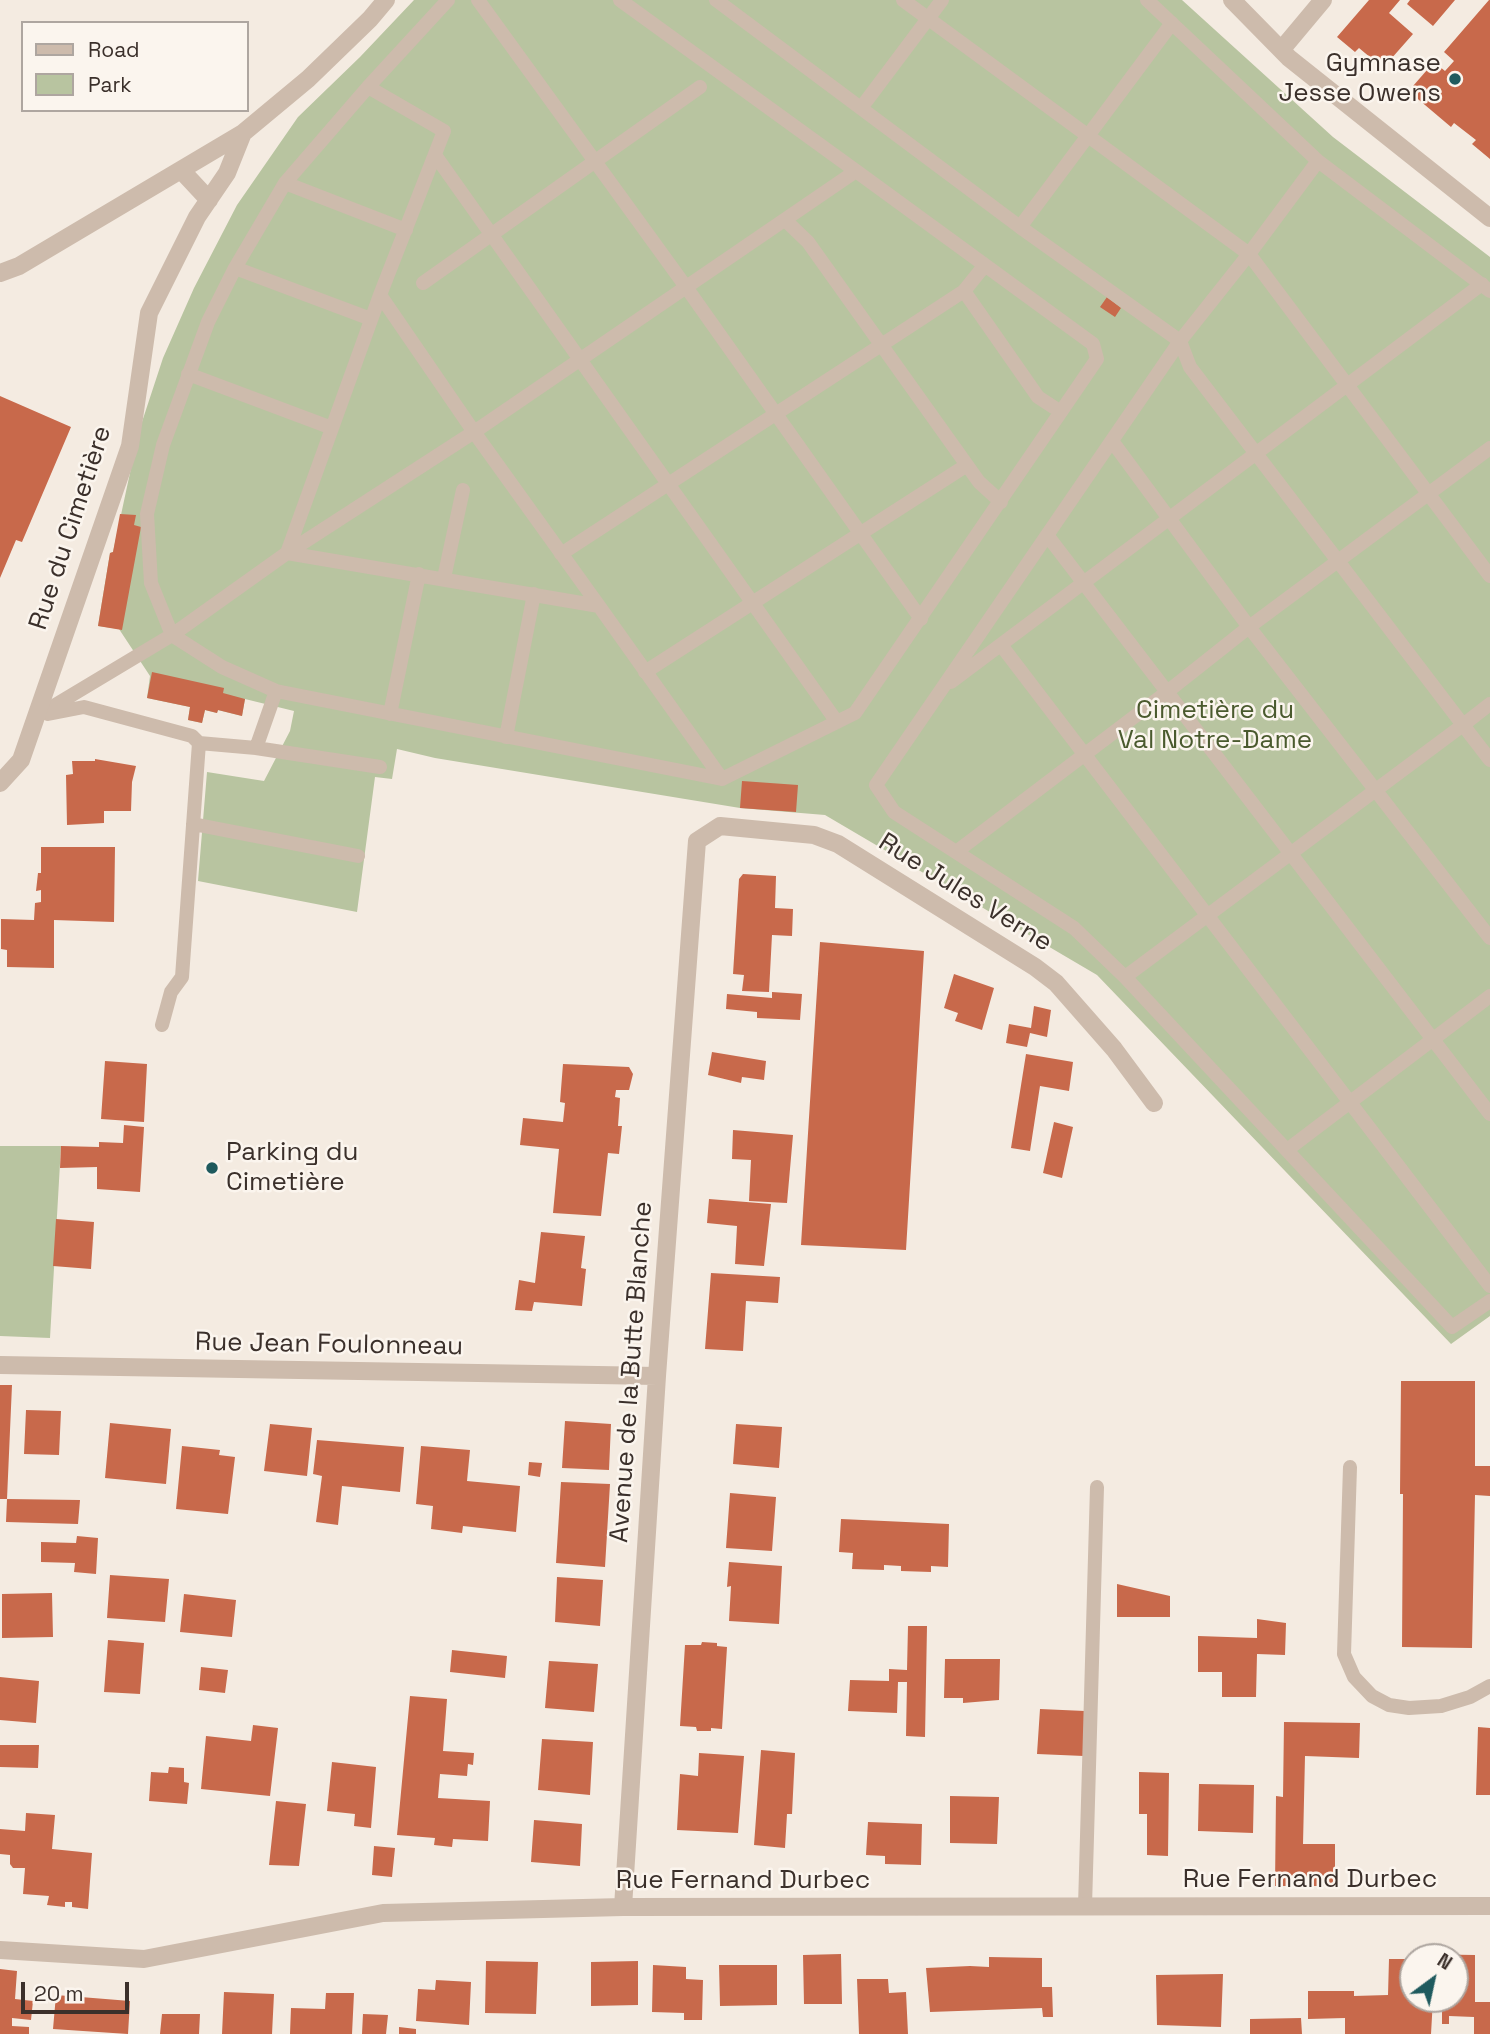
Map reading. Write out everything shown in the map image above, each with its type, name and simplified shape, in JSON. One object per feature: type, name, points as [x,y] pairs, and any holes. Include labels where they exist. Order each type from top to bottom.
[{"type":"street","points":[[0,273],[19,266],[243,133],[308,79],[386,0]]},
{"type":"street","points":[[1232,0],[1289,58],[1490,218]]},
{"type":"street","points":[[1282,49],[1323,0]]},
{"type":"street","name":"Rue du Cimetière","points":[[0,783],[21,760],[130,446],[149,313],[197,217],[228,173],[243,133]]},
{"type":"street","points":[[181,170],[209,200]]},
{"type":"street","name":"Rue Jules Verne","points":[[697,841],[720,826],[814,835],[838,844],[1035,967],[1056,983],[1114,1049],[1154,1103]]},
{"type":"street","name":"Avenue de la Butte Blanche","points":[[623,1907],[657,1376],[697,841]]},
{"type":"street","name":"Rue Jean Foulonneau","points":[[0,1365],[657,1376]]},
{"type":"street","name":"Rue Fernand Durbec","points":[[0,1950],[144,1959],[383,1913],[623,1907],[1490,1906]]},
{"type":"lane","points":[[448,0],[285,183],[235,268],[208,322],[163,444],[147,514],[152,583],[173,635],[222,667],[275,691],[722,779],[855,713],[1097,359],[1093,344],[620,0]]},
{"type":"lane","points":[[478,0],[686,287],[921,619]]},
{"type":"lane","points":[[716,0],[1020,228],[1180,341],[1189,367],[1490,760]]},
{"type":"lane","points":[[903,0],[1250,254],[1490,576]]},
{"type":"lane","points":[[861,108],[942,0]]},
{"type":"lane","points":[[941,690],[1347,385],[1486,287],[1318,161],[1147,0]]},
{"type":"lane","points":[[1020,228],[1172,23]]},
{"type":"lane","points":[[287,553],[380,295],[444,131],[368,87]]},
{"type":"lane","points":[[423,283],[700,87]]},
{"type":"lane","points":[[435,155],[837,722]]},
{"type":"lane","points":[[1318,161],[1250,254],[1180,341],[876,785],[894,812],[1074,928],[1125,977],[1452,1327],[1490,1301]]},
{"type":"lane","points":[[37,716],[173,635],[287,553],[474,432],[856,171]]},
{"type":"lane","points":[[285,183],[406,229]]},
{"type":"lane","points":[[785,220],[808,242],[979,482],[1001,502]]},
{"type":"lane","points":[[561,554],[964,291],[985,265]]},
{"type":"lane","points":[[235,268],[372,319]]},
{"type":"lane","points":[[964,291],[1038,397],[1061,412]]},
{"type":"lane","points":[[380,295],[474,432],[722,779]]},
{"type":"lane","points":[[188,374],[332,428]]},
{"type":"lane","points":[[1112,441],[1249,627],[1490,938]]},
{"type":"lane","points":[[956,852],[1249,627],[1490,448]]},
{"type":"lane","points":[[645,673],[967,465]]},
{"type":"lane","points":[[444,578],[463,490]]},
{"type":"lane","points":[[1047,535],[1490,1114]]},
{"type":"lane","points":[[287,553],[599,606]]},
{"type":"lane","points":[[390,714],[419,574]]},
{"type":"lane","points":[[506,737],[534,594]]},
{"type":"lane","points":[[1001,645],[1490,1286]]},
{"type":"lane","points":[[256,748],[275,691]]},
{"type":"lane","points":[[1125,977],[1490,704]]},
{"type":"lane","points":[[37,716],[84,707],[192,736],[198,743],[182,977],[172,992],[162,1025]]},
{"type":"lane","points":[[198,743],[256,748],[380,767]]},
{"type":"lane","points":[[193,824],[358,856]]},
{"type":"lane","points":[[1287,1150],[1490,996]]},
{"type":"lane","points":[[1350,1467],[1344,1654],[1353,1677],[1372,1696],[1389,1705],[1409,1708],[1441,1706],[1470,1697],[1490,1686]]},
{"type":"lane","points":[[1085,1906],[1097,1487]]},
{"type":"green space","name":"Cimetière du Val Notre-Dame","points":[[414,0],[1182,0],[1333,137],[1490,257],[1490,1316],[1451,1344],[1097,975],[825,815],[740,808],[435,758],[397,749],[392,779],[375,777],[357,912],[198,881],[207,772],[264,781],[290,731],[294,711],[245,699],[242,716],[205,710],[202,723],[188,720],[190,707],[147,698],[150,676],[119,629],[98,626],[110,553],[113,552],[139,431],[163,358],[194,288],[237,205],[298,117]]},
{"type":"green space","points":[[0,1146],[61,1146],[50,1338],[0,1336]]},
{"type":"building","points":[[1369,0],[1400,0],[1389,13],[1413,34],[1383,68],[1359,48],[1355,52],[1337,37]]},
{"type":"building","points":[[1410,0],[1455,0],[1433,26],[1407,4]]},
{"type":"building","name":"Gymnase Jesse Owens","points":[[1489,0],[1490,159],[1472,144],[1476,140],[1454,123],[1451,127],[1412,94],[1413,86],[1434,62],[1445,71],[1454,61],[1444,52]]},
{"type":"building","points":[[1107,297],[1121,308],[1115,317],[1100,307]]},
{"type":"building","points":[[0,396],[71,427],[22,542],[16,540],[0,578]]},
{"type":"building","points":[[120,514],[136,515],[134,525],[141,527],[122,630],[98,626],[110,553],[113,552]]},
{"type":"building","points":[[152,672],[224,688],[223,693],[245,699],[242,716],[205,710],[202,723],[188,720],[190,707],[147,698]]},
{"type":"building","points":[[95,759],[136,766],[132,782],[131,811],[104,811],[104,823],[67,825],[66,775],[73,774],[72,761]]},
{"type":"building","points":[[742,781],[798,785],[796,812],[740,808]]},
{"type":"building","points":[[41,847],[115,847],[114,922],[54,920],[54,968],[7,967],[7,950],[1,949],[1,919],[34,920],[35,903],[41,902],[41,890],[36,891],[38,873],[41,873]]},
{"type":"building","points":[[743,874],[776,876],[775,908],[793,909],[792,936],[772,935],[769,992],[742,991],[744,975],[733,974],[739,879]]},
{"type":"building","points":[[820,942],[924,951],[906,1250],[801,1245]]},
{"type":"building","points":[[954,974],[994,988],[982,1030],[955,1021],[958,1013],[944,1008]]},
{"type":"building","points":[[772,992],[802,994],[800,1020],[757,1018],[757,1012],[726,1009],[727,994],[772,998]]},
{"type":"building","points":[[1034,1006],[1051,1010],[1047,1037],[1030,1033],[1027,1047],[1006,1043],[1009,1024],[1031,1028]]},
{"type":"building","points":[[712,1052],[766,1061],[764,1080],[742,1077],[741,1083],[708,1075]]},
{"type":"building","points":[[1026,1054],[1073,1062],[1069,1091],[1040,1086],[1030,1151],[1011,1148]]},
{"type":"building","points":[[105,1061],[147,1064],[144,1122],[101,1119]]},
{"type":"building","points":[[563,1064],[629,1067],[633,1074],[629,1090],[616,1090],[615,1097],[620,1098],[618,1126],[622,1126],[619,1154],[608,1153],[601,1216],[553,1213],[559,1149],[520,1145],[523,1118],[563,1122],[565,1103],[560,1102]]},
{"type":"building","points":[[1054,1122],[1073,1127],[1062,1178],[1043,1173]]},
{"type":"building","points":[[124,1125],[144,1127],[140,1192],[97,1189],[97,1167],[60,1168],[61,1146],[99,1147],[99,1142],[123,1143]]},
{"type":"building","points":[[733,1130],[793,1135],[787,1203],[749,1201],[751,1160],[732,1159]]},
{"type":"building","points":[[709,1199],[771,1204],[764,1266],[735,1264],[737,1226],[707,1223]]},
{"type":"building","points":[[56,1219],[94,1222],[91,1269],[53,1266]]},
{"type":"building","points":[[541,1232],[585,1236],[581,1268],[586,1269],[582,1306],[534,1302],[532,1311],[515,1310],[519,1280],[535,1283]]},
{"type":"building","points":[[711,1273],[780,1277],[778,1303],[746,1301],[743,1351],[705,1349]]},
{"type":"building","points":[[1401,1381],[1475,1381],[1475,1466],[1490,1466],[1490,1496],[1475,1495],[1472,1648],[1402,1647]]},
{"type":"building","points":[[0,1385],[12,1385],[7,1499],[0,1499]]},
{"type":"building","points":[[26,1410],[61,1411],[59,1455],[24,1454]]},
{"type":"building","points":[[565,1421],[611,1424],[609,1470],[562,1468]]},
{"type":"building","points":[[110,1423],[171,1429],[166,1484],[105,1478]]},
{"type":"building","points":[[270,1424],[312,1428],[307,1476],[264,1471]]},
{"type":"building","points":[[736,1424],[782,1427],[779,1468],[733,1464]]},
{"type":"building","points":[[317,1440],[404,1447],[400,1492],[342,1486],[338,1525],[316,1522],[322,1476],[313,1474]]},
{"type":"building","points":[[182,1446],[220,1450],[219,1455],[235,1457],[228,1514],[176,1509]]},
{"type":"building","points":[[421,1446],[470,1450],[467,1481],[520,1486],[516,1532],[463,1526],[462,1533],[431,1529],[433,1506],[416,1504]]},
{"type":"building","points":[[529,1462],[542,1463],[540,1477],[528,1475]]},
{"type":"building","points":[[561,1482],[610,1484],[605,1567],[556,1563]]},
{"type":"building","points":[[730,1493],[776,1497],[772,1551],[726,1548]]},
{"type":"building","points":[[7,1499],[80,1500],[78,1524],[6,1522]]},
{"type":"building","points":[[841,1519],[949,1524],[948,1567],[931,1566],[931,1572],[901,1571],[901,1566],[884,1565],[884,1570],[852,1569],[853,1553],[839,1552]]},
{"type":"building","points":[[77,1536],[98,1538],[96,1574],[74,1572],[75,1563],[41,1562],[41,1542],[76,1543]]},
{"type":"building","points":[[729,1562],[782,1566],[779,1624],[729,1621]]},
{"type":"building","points":[[110,1575],[169,1579],[165,1622],[107,1618]]},
{"type":"building","points":[[557,1577],[603,1580],[600,1626],[555,1622]]},
{"type":"building","points":[[1117,1584],[1170,1596],[1170,1617],[1117,1617]]},
{"type":"building","points":[[52,1593],[53,1637],[2,1638],[2,1594]]},
{"type":"building","points":[[184,1594],[236,1600],[232,1637],[180,1632]]},
{"type":"building","points":[[1257,1619],[1286,1623],[1285,1655],[1257,1654],[1256,1697],[1222,1697],[1222,1672],[1198,1672],[1198,1636],[1257,1638]]},
{"type":"building","points":[[908,1626],[927,1626],[925,1737],[906,1736],[907,1682],[898,1682],[897,1713],[848,1711],[850,1680],[889,1681],[889,1669],[907,1670]]},
{"type":"building","points":[[108,1640],[144,1643],[140,1694],[104,1692]]},
{"type":"building","points":[[702,1642],[727,1647],[722,1729],[711,1728],[711,1731],[697,1731],[696,1727],[680,1726],[685,1645],[701,1645]]},
{"type":"building","points":[[452,1650],[507,1656],[505,1678],[450,1672]]},
{"type":"building","points":[[945,1659],[1000,1659],[999,1700],[963,1703],[963,1698],[944,1698]]},
{"type":"building","points":[[549,1661],[598,1664],[594,1712],[545,1708]]},
{"type":"building","points":[[201,1667],[228,1670],[225,1693],[199,1690]]},
{"type":"building","points":[[0,1677],[39,1681],[36,1723],[0,1720]]},
{"type":"building","points":[[410,1696],[447,1699],[443,1751],[474,1753],[473,1765],[468,1764],[467,1776],[440,1774],[438,1798],[490,1801],[488,1841],[453,1839],[452,1847],[434,1845],[435,1838],[397,1835]]},
{"type":"building","points":[[1040,1709],[1085,1711],[1084,1756],[1037,1754]]},
{"type":"building","points":[[1284,1722],[1360,1723],[1359,1758],[1305,1756],[1303,1844],[1335,1844],[1335,1886],[1275,1886],[1276,1796],[1283,1797]]},
{"type":"building","points":[[253,1725],[278,1728],[270,1796],[201,1789],[206,1736],[251,1741]]},
{"type":"building","points":[[1478,1727],[1490,1728],[1490,1795],[1476,1795]]},
{"type":"building","points":[[542,1739],[593,1742],[590,1795],[538,1790]]},
{"type":"building","points":[[0,1745],[39,1745],[38,1768],[0,1767]]},
{"type":"building","points":[[761,1750],[795,1753],[792,1814],[787,1814],[785,1848],[754,1845]]},
{"type":"building","points":[[699,1753],[744,1756],[738,1833],[677,1830],[680,1774],[698,1776]]},
{"type":"building","points":[[332,1762],[376,1767],[371,1828],[354,1826],[355,1814],[327,1811]]},
{"type":"building","points":[[169,1767],[184,1768],[184,1782],[189,1783],[187,1804],[149,1801],[151,1772],[168,1773]]},
{"type":"building","points":[[1139,1772],[1169,1773],[1168,1856],[1147,1855],[1147,1814],[1139,1814]]},
{"type":"building","points":[[1199,1784],[1254,1785],[1253,1833],[1198,1831]]},
{"type":"building","points":[[950,1796],[999,1797],[997,1844],[950,1843]]},
{"type":"building","points":[[276,1801],[306,1804],[299,1866],[269,1865]]},
{"type":"building","points":[[26,1813],[55,1815],[52,1849],[92,1853],[88,1909],[72,1907],[72,1902],[65,1902],[65,1907],[47,1905],[49,1896],[23,1894],[25,1868],[13,1868],[10,1855],[0,1854],[0,1829],[25,1831]]},
{"type":"building","points":[[534,1820],[582,1824],[580,1866],[531,1862]]},
{"type":"building","points":[[868,1822],[922,1824],[921,1865],[885,1864],[885,1856],[866,1855]]},
{"type":"building","points":[[374,1846],[395,1848],[392,1877],[372,1875]]},
{"type":"building","points":[[841,1954],[842,2004],[804,2004],[803,1955]]},
{"type":"building","points":[[1469,1955],[1475,1955],[1475,2002],[1490,2002],[1490,2034],[1474,2034],[1474,2017],[1449,2016],[1449,2024],[1442,2024],[1442,2013],[1469,2013]]},
{"type":"building","points":[[989,1957],[1042,1958],[1042,1987],[1052,1987],[1053,2017],[1043,2017],[1042,2008],[930,2012],[926,1968],[989,1967]]},
{"type":"building","points":[[1389,1959],[1399,1959],[1399,2013],[1432,2013],[1431,2034],[1345,2034],[1345,2018],[1308,2019],[1308,1991],[1354,1991],[1354,1996],[1388,1995]]},
{"type":"building","points":[[486,1961],[538,1962],[536,2014],[485,2013]]},
{"type":"building","points":[[638,1961],[638,2005],[591,2006],[591,1962]]},
{"type":"building","points":[[653,1965],[686,1967],[686,1979],[703,1980],[702,2020],[684,2020],[684,2013],[652,2012]]},
{"type":"building","points":[[719,1965],[777,1965],[777,2005],[720,2006]]},
{"type":"building","points":[[0,1969],[17,1971],[15,1999],[33,2001],[31,2020],[12,2018],[12,2026],[29,2027],[29,2034],[0,2034]]},
{"type":"building","points":[[1223,1974],[1221,2027],[1157,2025],[1156,1975]]},
{"type":"building","points":[[857,1979],[888,1979],[889,1993],[906,1992],[908,2034],[859,2034]]},
{"type":"building","points":[[436,1980],[471,1982],[469,2025],[416,2021],[418,1989],[435,1990]]},
{"type":"building","points":[[224,1992],[274,1994],[272,2034],[222,2034]]},
{"type":"building","points":[[326,1993],[354,1993],[352,2034],[290,2034],[291,2008],[325,2009]]},
{"type":"building","points":[[56,1995],[130,2001],[128,2034],[53,2029]]},
{"type":"building","points":[[162,2014],[200,2014],[199,2034],[160,2034]]},
{"type":"building","points":[[363,2014],[388,2015],[386,2034],[362,2034]]},
{"type":"building","points":[[1301,2018],[1302,2034],[1250,2034],[1250,2019]]},
{"type":"building","points":[[399,2027],[416,2029],[416,2034],[399,2034]]},
{"type":"place","name":"Gymnase Jesse Owens","points":[[1455,79]]},
{"type":"place","name":"Parking du Cimetière","points":[[212,1168]]}]
